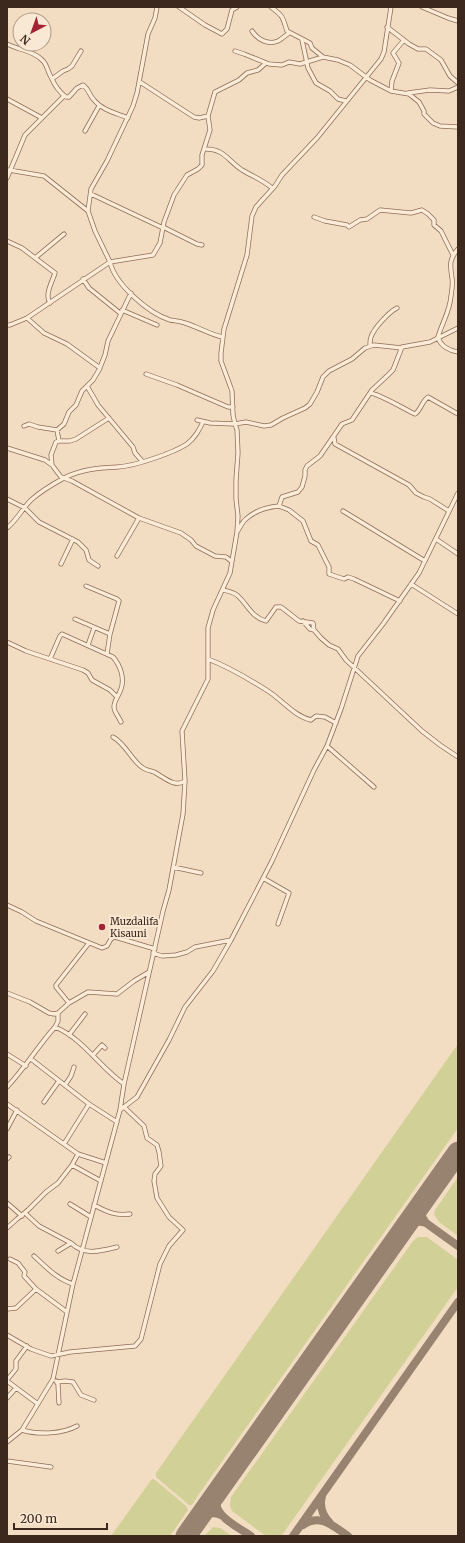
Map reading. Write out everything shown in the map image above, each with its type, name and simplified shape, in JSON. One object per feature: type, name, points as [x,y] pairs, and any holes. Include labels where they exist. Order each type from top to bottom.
[{"type":"street","points":[[157,7],[155,18],[148,34],[140,82],[133,106],[107,161],[91,189],[88,211],[94,231],[110,262],[112,270],[131,294],[170,320],[185,323],[212,335],[222,337]]},
{"type":"street","points":[[179,7],[205,25],[222,34],[227,29],[232,10],[236,7]]},
{"type":"street","points":[[271,7],[284,19],[287,31],[289,33],[310,43],[312,48],[323,57],[343,62],[391,91],[408,93],[430,90],[449,91],[458,88]]},
{"type":"street","points":[[7,1442],[22,1430],[53,1379],[73,1284],[122,1108],[124,1084],[169,890],[183,814],[185,781],[182,731],[208,679],[208,628],[213,610],[230,573],[237,532],[238,516],[236,480],[238,453],[232,407],[232,391],[221,361],[222,337],[235,290],[247,255],[252,216],[256,207],[282,175],[317,138],[381,59],[384,52],[391,7]]},
{"type":"street","points":[[422,7],[458,21]]},
{"type":"street","points":[[387,27],[418,49],[426,49],[441,60],[450,76],[458,83]]},
{"type":"street","points":[[252,31],[262,41],[269,42],[279,40],[289,33]]},
{"type":"street","points":[[302,40],[308,68],[316,83],[330,91],[338,98],[346,101]]},
{"type":"street","points":[[391,91],[392,81],[399,63],[393,53],[404,40]]},
{"type":"street","points":[[7,44],[36,55],[44,62],[52,79],[64,96]]},
{"type":"street","points":[[52,79],[72,66],[81,51]]},
{"type":"street","points":[[235,51],[266,63],[282,65],[289,62],[300,64],[323,57]]},
{"type":"street","points":[[7,325],[10,326],[27,318],[110,262],[153,255],[160,242],[163,227],[174,194],[187,175],[201,168],[204,149],[210,130],[208,116],[212,99],[216,91],[247,73],[258,70],[266,63]]},
{"type":"street","points":[[140,82],[194,117],[199,118],[208,116]]},
{"type":"street","points":[[7,176],[25,135],[64,96],[69,97],[77,88],[83,85],[87,88],[92,99],[99,106],[128,118]]},
{"type":"street","points":[[408,93],[419,102],[424,114],[433,123],[440,126],[458,127]]},
{"type":"street","points":[[7,99],[42,118]]},
{"type":"street","points":[[85,131],[99,106]]},
{"type":"street","points":[[204,149],[213,150],[225,155],[240,168],[257,177],[272,188]]},
{"type":"street","points":[[9,170],[44,176],[88,211]]},
{"type":"street","points":[[91,194],[202,245]]},
{"type":"street","points":[[314,217],[349,227],[380,210],[411,213],[422,210],[431,217],[436,227],[441,231],[453,255]]},
{"type":"street","points":[[36,258],[64,234]]},
{"type":"street","points":[[7,241],[22,248],[55,273],[51,281],[48,299],[50,303]]},
{"type":"street","points":[[438,338],[450,305],[452,280],[450,266],[453,255],[458,249]]},
{"type":"street","points":[[83,279],[95,293],[121,311],[157,326]]},
{"type":"street","points":[[57,430],[64,424],[69,412],[79,400],[82,391],[93,380],[100,368],[108,341],[121,311],[131,294]]},
{"type":"street","points":[[370,346],[371,337],[375,329],[390,312],[397,308]]},
{"type":"street","points":[[27,318],[44,333],[68,344],[100,368]]},
{"type":"street","points":[[197,420],[203,422],[235,424],[246,422],[264,426],[271,425],[310,404],[323,377],[329,370],[352,359],[365,348],[374,345],[402,348],[430,342],[458,328]]},
{"type":"street","points":[[438,338],[442,344],[451,350],[458,352]]},
{"type":"street","points":[[279,506],[282,497],[298,492],[302,487],[307,466],[320,456],[328,443],[334,438],[342,424],[352,420],[370,393],[393,370],[402,348]]},
{"type":"street","points":[[146,374],[177,385],[228,407],[232,407]]},
{"type":"street","points":[[87,386],[98,405],[133,447],[135,453],[142,461]]},
{"type":"street","points":[[370,393],[375,393],[415,414],[418,412],[428,396],[458,414]]},
{"type":"street","points":[[52,465],[51,455],[56,442],[76,439],[109,418]]},
{"type":"street","points":[[7,528],[30,501],[64,478],[83,470],[110,466],[118,467],[174,451],[188,443],[198,433],[203,422]]},
{"type":"street","points":[[24,426],[29,424],[57,430]]},
{"type":"street","points":[[57,430],[59,441]]},
{"type":"street","points":[[334,438],[335,444],[409,485],[416,492],[449,510]]},
{"type":"street","points":[[7,448],[45,460],[52,465],[58,475],[72,481],[139,518],[181,533],[191,540],[196,546],[215,556],[226,557],[231,561]]},
{"type":"street","points":[[122,1108],[136,1097],[142,1089],[169,1040],[185,1006],[213,971],[231,940],[327,746],[358,656],[419,574],[458,493]]},
{"type":"street","points":[[7,499],[25,508],[39,522],[73,539],[86,550],[90,560],[98,566]]},
{"type":"street","points":[[237,532],[246,519],[262,508],[279,506],[289,510],[303,521],[311,542],[318,545],[329,567],[329,574],[344,579],[354,579],[400,601]]},
{"type":"street","points":[[343,511],[425,561]]},
{"type":"street","points":[[117,556],[139,518]]},
{"type":"street","points":[[61,564],[73,539]]},
{"type":"street","points":[[436,539],[458,554]]},
{"type":"street","points":[[412,584],[458,614]]},
{"type":"street","points":[[86,586],[118,600],[110,634],[108,654]]},
{"type":"street","points":[[223,590],[236,594],[251,612],[261,620],[266,621],[276,607],[281,607],[299,621],[312,623],[314,630],[329,645],[338,649],[354,668],[422,731],[458,757]]},
{"type":"street","points":[[75,619],[110,634]]},
{"type":"street","points":[[88,645],[94,628]]},
{"type":"street","points":[[50,659],[62,634],[113,656],[119,663],[121,670],[122,688],[117,697],[114,709],[121,722]]},
{"type":"street","points":[[7,642],[88,673],[92,680],[110,690],[117,697]]},
{"type":"street","points":[[208,659],[224,666],[263,688],[296,713],[307,719],[311,720],[316,716],[336,723]]},
{"type":"street","points":[[113,737],[118,740],[143,768],[155,772],[168,781],[178,783],[185,781]]},
{"type":"street","points":[[327,746],[374,787]]},
{"type":"street","points":[[173,867],[201,873]]},
{"type":"street","points":[[263,878],[289,893],[278,924]]},
{"type":"street","points":[[7,906],[22,912],[36,922],[104,948],[112,938],[117,937],[154,951],[162,956],[176,955],[187,952],[195,947],[231,940]]},
{"type":"street","points":[[69,1003],[56,985],[89,943]]},
{"type":"street","points":[[7,993],[30,1002],[49,1013],[58,1013],[69,1003],[88,992],[117,994],[149,972]]},
{"type":"street","points":[[7,1087],[31,1060],[40,1045],[55,1027],[58,1021],[58,1013]]},
{"type":"street","points":[[69,1034],[85,1014]]},
{"type":"street","points":[[55,1027],[69,1034],[88,1049],[111,1074],[124,1084]]},
{"type":"street","points":[[93,1055],[101,1046],[106,1048]]},
{"type":"street","points":[[7,1054],[26,1066]]},
{"type":"street","points":[[31,1060],[89,1104],[117,1122]]},
{"type":"street","points":[[65,1086],[74,1067]]},
{"type":"street","points":[[44,1102],[59,1081]]},
{"type":"street","points":[[7,1104],[78,1154],[106,1163]]},
{"type":"street","points":[[64,1144],[89,1104]]},
{"type":"street","points":[[7,1335],[27,1346],[51,1356],[135,1346],[138,1343],[142,1334],[160,1264],[169,1246],[182,1230],[169,1217],[157,1198],[154,1180],[155,1174],[161,1166],[159,1148],[147,1138],[144,1126],[122,1108]]},
{"type":"street","points":[[7,1129],[17,1110]]},
{"type":"street","points":[[7,1227],[58,1183],[72,1166],[78,1154]]},
{"type":"street","points":[[72,1166],[101,1181]]},
{"type":"street","points":[[7,1202],[39,1226],[71,1243],[82,1251],[94,1252],[117,1247]]},
{"type":"street","points":[[70,1204],[91,1217]]},
{"type":"street","points":[[94,1205],[114,1214],[130,1214]]},
{"type":"street","points":[[58,1251],[71,1243]]},
{"type":"street","points":[[34,1256],[59,1278],[73,1284]]},
{"type":"street","points":[[10,1259],[22,1267],[25,1272],[24,1276],[36,1289],[67,1312]]},
{"type":"street","points":[[7,1309],[16,1308],[36,1289]]},
{"type":"street","points":[[27,1346],[16,1360],[16,1370],[7,1380],[38,1404]]},
{"type":"street","points":[[53,1379],[57,1382],[73,1382],[81,1395],[94,1400]]},
{"type":"street","points":[[57,1382],[59,1403]]},
{"type":"street","points":[[7,1398],[16,1388]]},
{"type":"street","points":[[22,1430],[38,1434],[64,1432],[77,1426]]},
{"type":"street","points":[[7,1461],[51,1468]]},
{"type":"shaded area","points":[[458,1044],[458,1128],[192,1505],[189,1505],[156,1477],[156,1473]]},
{"type":"shaded area","points":[[458,1177],[458,1236],[439,1222],[434,1214],[435,1210]]},
{"type":"shaded area","points":[[418,1237],[427,1237],[458,1260],[458,1287],[282,1535],[266,1536],[232,1511],[230,1506],[231,1497],[413,1241]]},
{"type":"shaded area","points":[[152,1479],[186,1506],[188,1510],[170,1536],[111,1536]]},
{"type":"shaded area","points":[[213,1527],[220,1528],[232,1536],[204,1536]]},
{"type":"taxiway","points":[[422,1202],[421,1215],[426,1223]]},
{"type":"taxiway","points":[[402,1231],[413,1223],[426,1223],[458,1246]]},
{"type":"taxiway","points":[[293,1536],[458,1302]]},
{"type":"taxiway","points":[[217,1493],[216,1501],[220,1513],[225,1519],[251,1536]]},
{"type":"taxiway","points":[[322,1496],[322,1511],[330,1523]]},
{"type":"taxiway","points":[[197,1521],[208,1514],[214,1513],[221,1515]]},
{"type":"taxiway","points":[[303,1525],[315,1520],[326,1522],[348,1536]]},
{"type":"runway","points":[[186,1536],[458,1152]]},
{"type":"place","name":"Muzdalifa Kisauni","points":[[102,927]]}]
